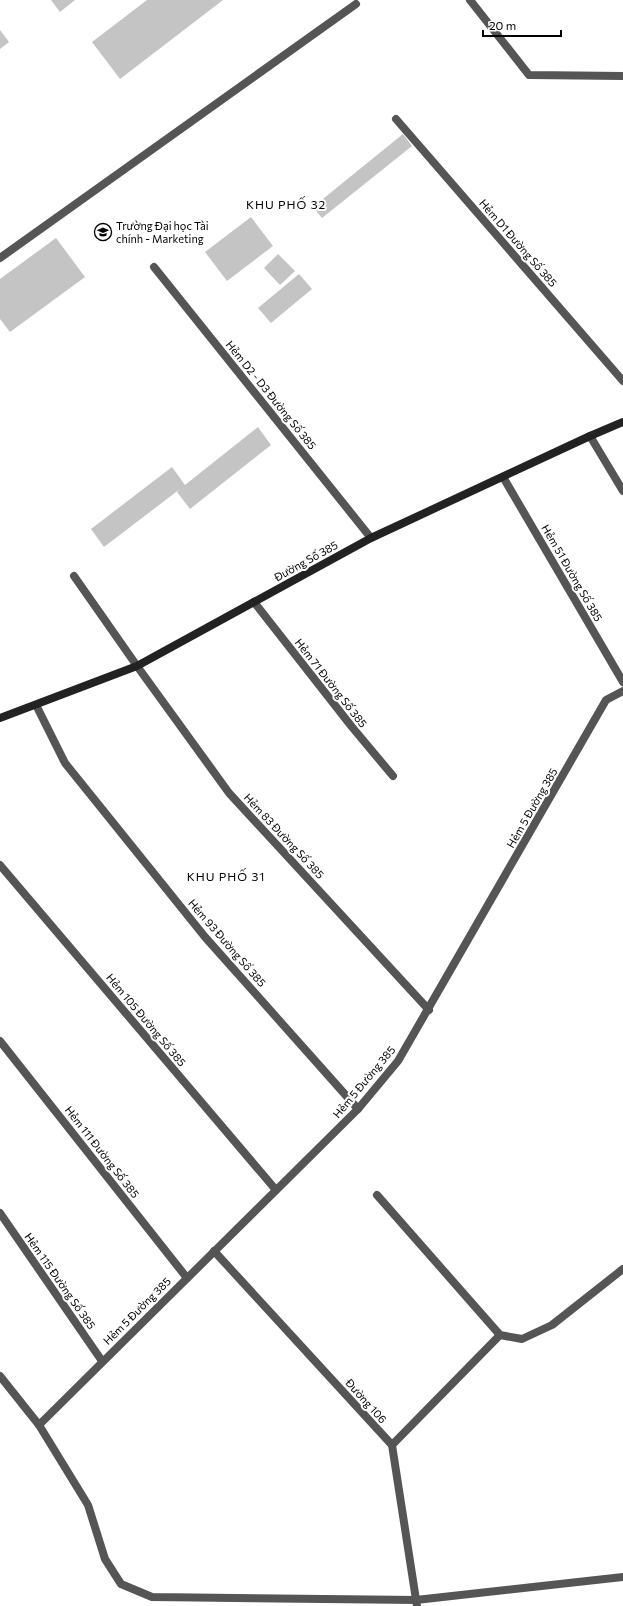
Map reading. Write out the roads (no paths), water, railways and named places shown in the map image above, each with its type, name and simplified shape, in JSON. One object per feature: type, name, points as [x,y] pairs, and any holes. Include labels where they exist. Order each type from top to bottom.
[{"type":"street","points":[[0,258],[355,2],[364,0]]},
{"type":"street","points":[[470,0],[528,75],[623,76]]},
{"type":"street","name":"Hẻm D1 Đường Số 385","points":[[396,119],[623,381]]},
{"type":"street","name":"Hẻm D2 - D3 Đường Số 385","points":[[154,266],[371,538]]},
{"type":"street","name":"Đường Số 385","points":[[0,718],[137,666],[371,538],[623,422]]},
{"type":"street","points":[[590,436],[623,491]]},
{"type":"street","name":"Hẻm 51 Đường Số 385","points":[[503,477],[623,682]]},
{"type":"street","name":"Hẻm 83 Đường Số 385","points":[[74,576],[137,666],[230,793],[429,1010]]},
{"type":"street","name":"Hẻm 71 Đường Số 385","points":[[254,602],[352,727],[393,776]]},
{"type":"street","name":"Hẻm 5 Đường 385","points":[[39,1425],[358,1109],[398,1061],[429,1010],[606,700],[623,691]]},
{"type":"street","name":"Hẻm 93 Đường Số 385","points":[[36,705],[65,762],[205,937],[358,1109]]},
{"type":"street","name":"Hẻm 105 Đường Số 385","points":[[0,865],[276,1190]]},
{"type":"street","name":"Hẻm 111 Đường Số 385","points":[[0,1041],[187,1278]]},
{"type":"street","points":[[377,1195],[500,1335],[522,1339],[552,1325],[623,1269]]},
{"type":"street","name":"Hẻm 115 Đường Số 385","points":[[0,1213],[102,1361]]},
{"type":"street","name":"Đường 106","points":[[214,1251],[392,1445]]},
{"type":"street","points":[[416,1603],[392,1445],[500,1335]]},
{"type":"street","points":[[0,1376],[39,1425],[88,1505],[105,1559],[120,1584],[152,1597],[416,1603],[623,1576]]},
{"type":"place","name":"Trường Đại học Tài chính - Marketing","points":[[103,232]]},
{"type":"district","name":"KHU PHỐ 32","points":[[286,205]]},
{"type":"district","name":"KHU PHỐ 31","points":[[226,877]]}]
